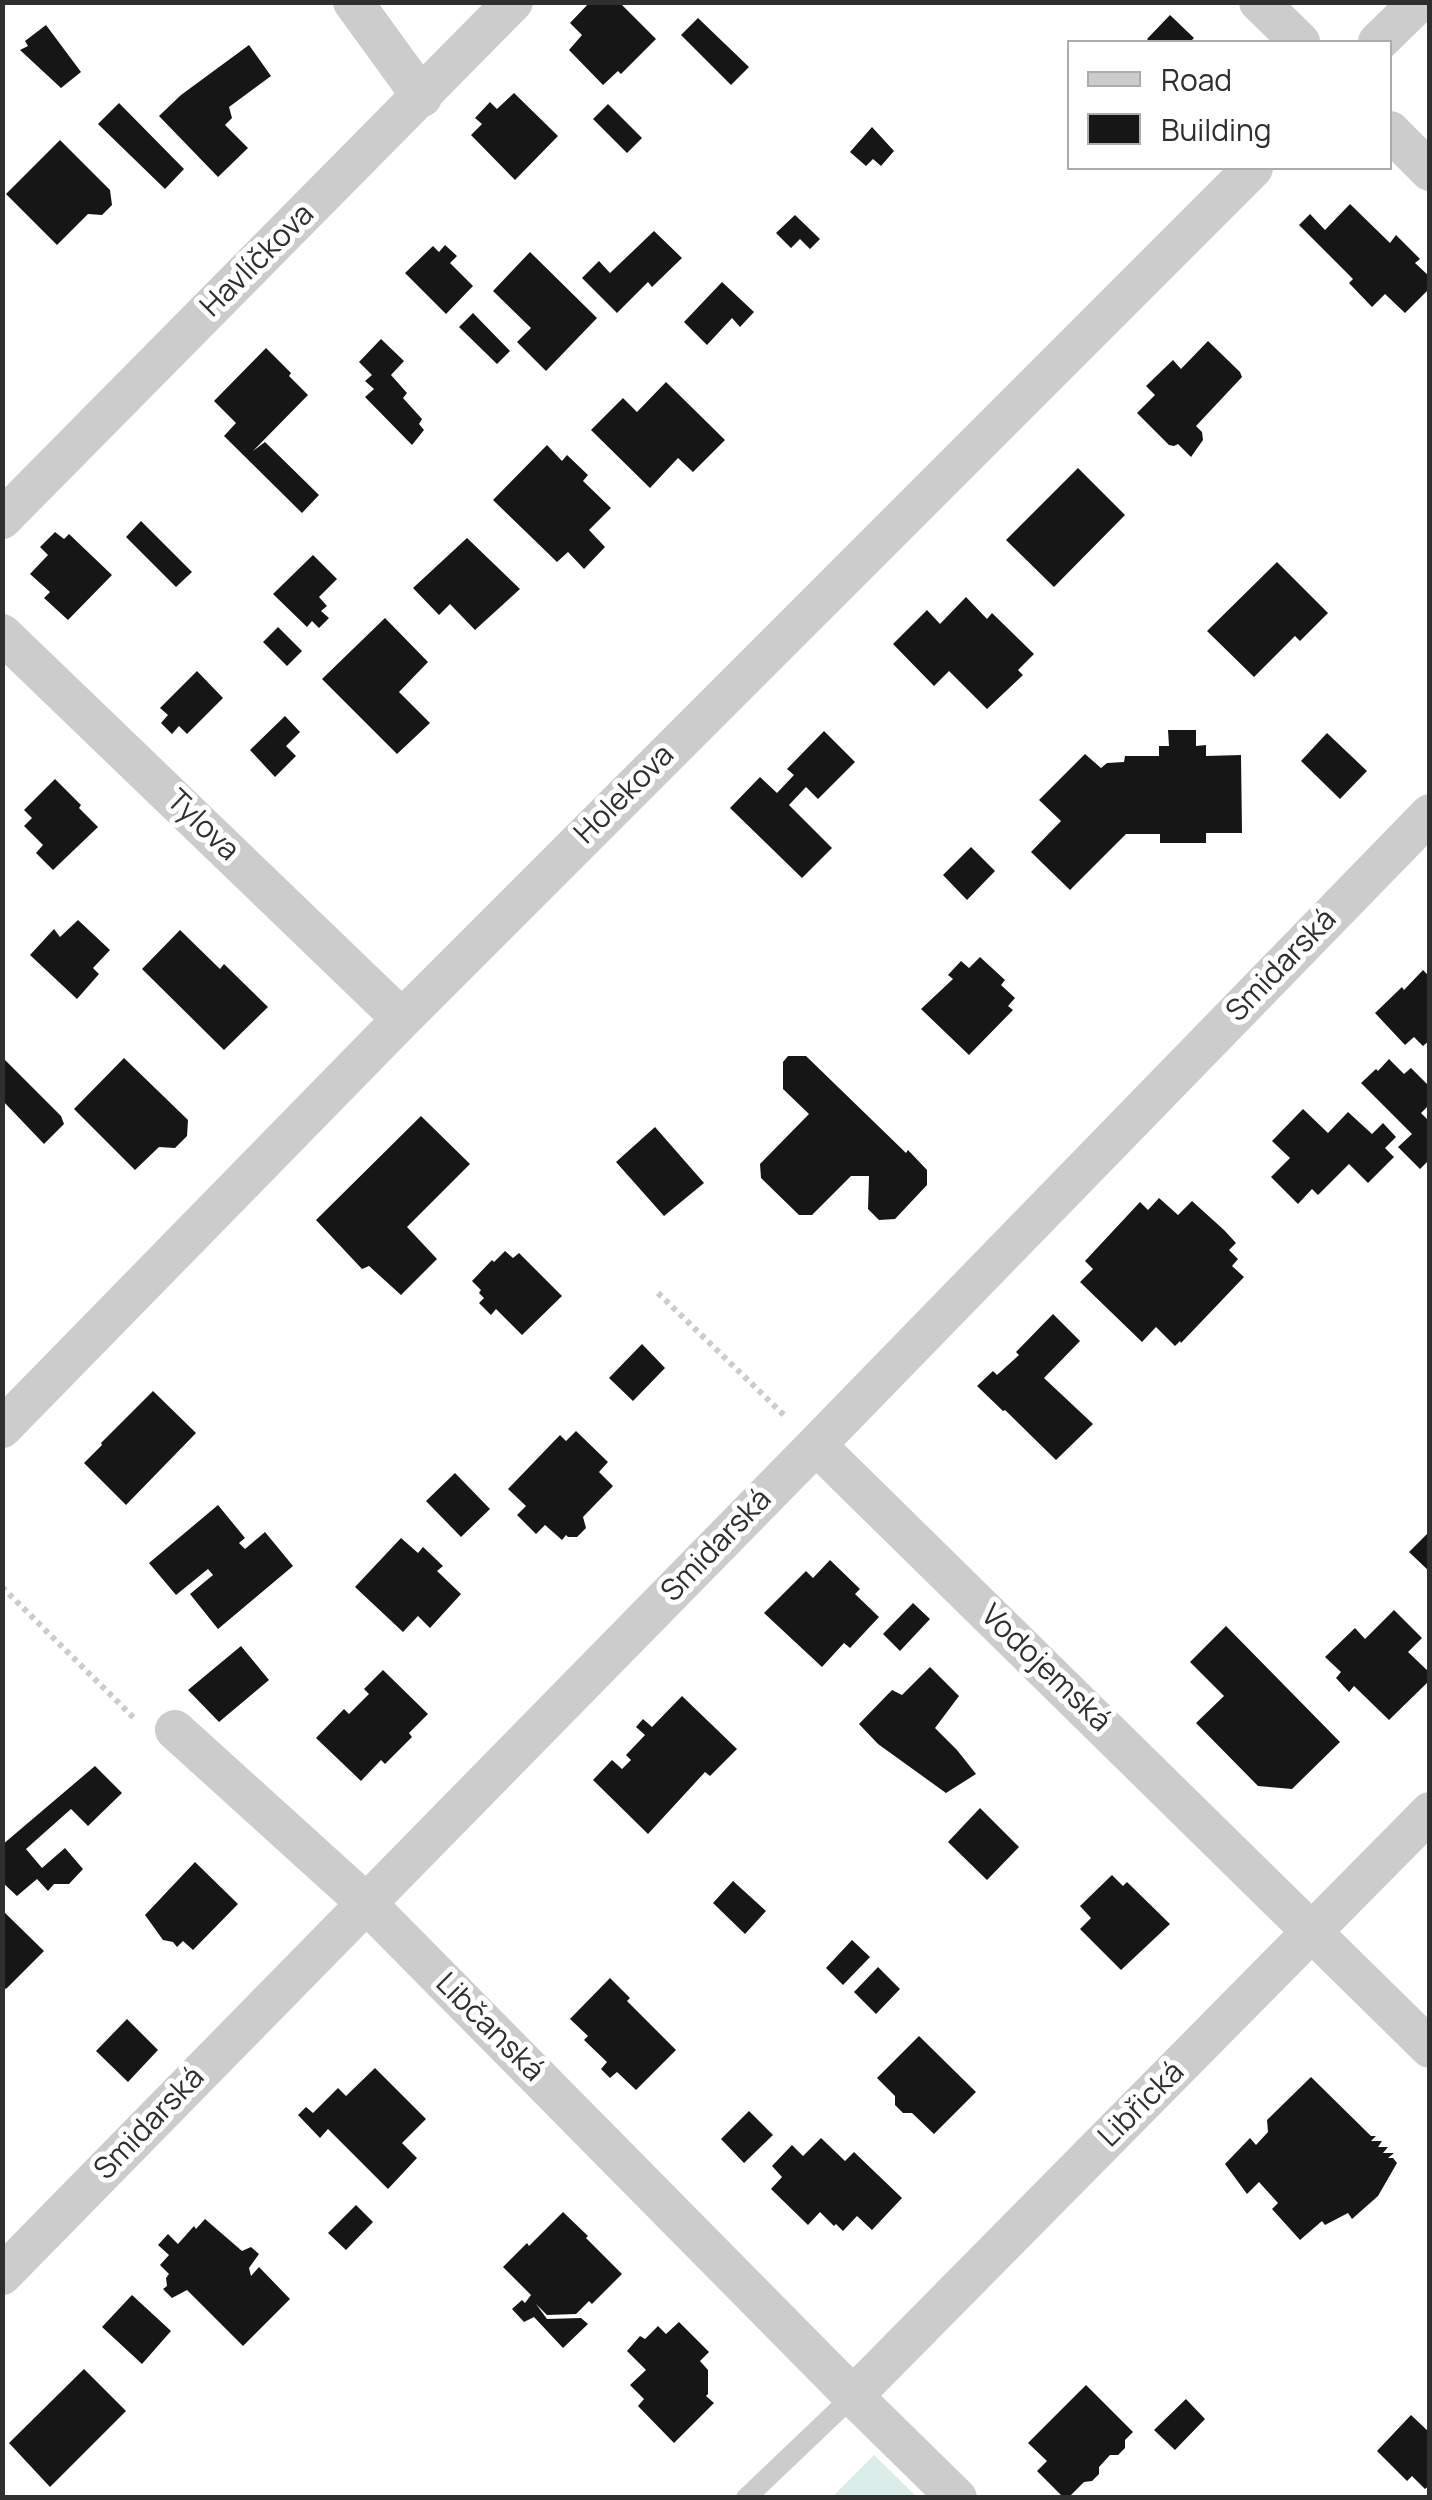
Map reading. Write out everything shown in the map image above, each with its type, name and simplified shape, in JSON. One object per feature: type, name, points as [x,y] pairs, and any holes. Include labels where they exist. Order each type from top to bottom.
[{"type":"street","points":[[354,2],[422,97]]},
{"type":"street","name":"Havlíčkova","points":[[2,518],[513,2]]},
{"type":"street","points":[[1259,2],[1298,40]]},
{"type":"street","points":[[1380,40],[1419,2]]},
{"type":"street","points":[[1392,133],[1430,171]]},
{"type":"street","name":"Holekova","points":[[2,1428],[402,1018],[1251,170]]},
{"type":"street","name":"Tylova","points":[[2,634],[402,1018]]},
{"type":"street","name":"Smidarská","points":[[2,2275],[1430,814]]},
{"type":"street","name":"Vodojemská","points":[[816,1445],[1430,2048]]},
{"type":"street","name":"Libčanská","points":[[175,1730],[366,1903],[957,2498]]},
{"type":"street","name":"Libřická","points":[[853,2396],[1430,1812]]},
{"type":"lane","points":[[746,2498],[853,2396]]},
{"type":"path","points":[[658,1293],[816,1445]]},
{"type":"path","points":[[2,1587],[144,1728],[175,1730]]},
{"type":"shaded area","points":[[874,2455],[917,2497],[832,2497]]},
{"type":"building","points":[[590,2],[619,2],[656,39],[621,74],[618,71],[603,85],[569,50],[582,35],[570,23]]},
{"type":"building","points":[[1170,15],[1194,38],[1192,40],[1147,39]]},
{"type":"building","points":[[698,18],[749,67],[731,85],[681,35]]},
{"type":"building","points":[[46,25],[81,72],[61,88],[20,50],[28,46],[25,41]]},
{"type":"building","points":[[249,45],[271,76],[229,107],[232,118],[225,125],[248,148],[218,177],[159,116]]},
{"type":"building","points":[[514,93],[558,136],[515,180],[471,135],[482,124],[475,118],[490,102],[497,109]]},
{"type":"building","points":[[119,103],[184,169],[165,189],[98,124]]},
{"type":"building","points":[[608,104],[642,138],[627,153],[593,119]]},
{"type":"building","points":[[872,127],[894,151],[881,166],[873,159],[866,166],[850,152]]},
{"type":"building","points":[[60,140],[110,190],[112,205],[102,215],[88,214],[57,245],[6,194]]},
{"type":"building","points":[[1350,204],[1390,243],[1396,235],[1420,259],[1415,263],[1430,277],[1430,288],[1405,313],[1385,294],[1372,307],[1349,283],[1353,279],[1299,225],[1310,214],[1325,230]]},
{"type":"building","points":[[795,215],[820,239],[810,249],[800,239],[791,248],[776,233]]},
{"type":"building","points":[[654,231],[682,258],[652,287],[648,282],[617,313],[582,278],[599,261],[610,273]]},
{"type":"building","points":[[445,245],[457,256],[450,263],[473,286],[446,314],[405,273],[433,246],[439,252]]},
{"type":"building","points":[[530,252],[597,318],[546,371],[517,342],[531,328],[493,291]]},
{"type":"building","points":[[722,282],[754,312],[740,327],[732,318],[707,345],[684,322]]},
{"type":"building","points":[[473,313],[510,351],[497,364],[459,327]]},
{"type":"building","points":[[381,339],[404,361],[391,375],[407,393],[403,398],[422,419],[419,424],[424,430],[412,445],[365,397],[374,389],[365,381],[372,375],[359,362]]},
{"type":"building","points":[[1208,341],[1242,377],[1196,426],[1203,440],[1191,457],[1178,444],[1169,445],[1137,413],[1155,395],[1146,386],[1173,360],[1181,369]]},
{"type":"building","points":[[266,348],[308,395],[253,451],[265,442],[319,495],[302,513],[224,436],[236,423],[214,401]]},
{"type":"building","points":[[666,382],[725,440],[693,472],[678,458],[650,488],[591,430],[623,398],[637,412]]},
{"type":"building","points":[[547,445],[562,461],[567,455],[588,475],[583,481],[611,508],[589,530],[605,547],[584,569],[568,552],[557,562],[493,500]]},
{"type":"building","points":[[1078,468],[1125,515],[1054,587],[1006,540]]},
{"type":"building","points":[[141,521],[192,572],[176,587],[126,537]]},
{"type":"building","points":[[55,532],[64,539],[69,534],[112,575],[68,620],[44,598],[50,592],[30,574],[48,555],[40,547]]},
{"type":"building","points":[[467,538],[520,589],[475,630],[450,604],[439,615],[413,588]]},
{"type":"building","points":[[313,555],[337,579],[319,597],[327,606],[321,611],[329,618],[319,628],[312,621],[307,627],[273,594]]},
{"type":"building","points":[[1277,562],[1328,613],[1300,641],[1295,636],[1254,677],[1207,631]]},
{"type":"building","points":[[966,597],[987,619],[992,613],[1034,654],[1018,670],[1023,675],[987,709],[949,671],[934,686],[893,644],[927,610],[940,624]]},
{"type":"building","points":[[385,618],[428,662],[399,692],[430,723],[397,754],[322,679]]},
{"type":"building","points":[[278,627],[302,651],[287,666],[263,642]]},
{"type":"building","points":[[197,671],[223,698],[187,734],[179,726],[172,734],[161,723],[168,715],[160,708]]},
{"type":"building","points":[[285,716],[300,732],[286,746],[296,756],[275,777],[250,750]]},
{"type":"building","points":[[1168,730],[1196,730],[1196,746],[1206,745],[1206,756],[1241,755],[1242,833],[1206,833],[1206,843],[1160,843],[1160,834],[1126,834],[1070,890],[1031,852],[1061,821],[1039,800],[1085,754],[1101,768],[1107,763],[1124,762],[1125,756],[1159,756],[1159,746],[1169,746]]},
{"type":"building","points":[[824,731],[855,762],[818,799],[806,787],[789,805],[832,848],[802,878],[730,808],[760,777],[777,793],[794,775],[787,769]]},
{"type":"building","points":[[1327,733],[1367,771],[1340,799],[1301,761]]},
{"type":"building","points":[[55,779],[98,827],[53,870],[36,853],[43,845],[24,826],[32,818],[24,810]]},
{"type":"building","points":[[971,847],[995,871],[967,900],[943,875]]},
{"type":"building","points":[[78,920],[110,950],[93,968],[99,974],[77,999],[30,955],[54,929],[60,937]]},
{"type":"building","points":[[180,930],[220,969],[224,964],[268,1007],[224,1050],[142,969]]},
{"type":"building","points":[[980,957],[1005,980],[1001,985],[1015,998],[1008,1006],[1013,1010],[969,1055],[921,1009],[953,979],[948,975],[961,961],[969,968]]},
{"type":"building","points":[[1423,970],[1430,977],[1430,1040],[1423,1046],[1414,1037],[1405,1045],[1375,1013]]},
{"type":"building","points":[[788,1056],[806,1056],[927,1170],[927,1185],[895,1219],[879,1220],[868,1209],[869,1176],[851,1176],[812,1215],[799,1215],[761,1178],[760,1164],[809,1114],[783,1089],[783,1062]]},
{"type":"building","points":[[2,1057],[61,1116],[64,1124],[44,1144],[2,1100]]},
{"type":"building","points":[[124,1058],[188,1120],[187,1136],[175,1148],[159,1147],[135,1170],[74,1109]]},
{"type":"building","points":[[1389,1059],[1404,1074],[1411,1068],[1430,1087],[1430,1104],[1421,1113],[1430,1122],[1430,1159],[1420,1169],[1398,1147],[1412,1134],[1361,1083]]},
{"type":"building","points":[[1303,1109],[1328,1133],[1348,1112],[1372,1134],[1383,1123],[1396,1137],[1385,1148],[1394,1157],[1368,1183],[1349,1164],[1318,1195],[1312,1189],[1298,1204],[1271,1177],[1290,1158],[1272,1141]]},
{"type":"building","points":[[421,1116],[470,1164],[407,1227],[437,1259],[401,1295],[369,1266],[362,1269],[316,1220]]},
{"type":"building","points":[[655,1127],[704,1183],[664,1216],[616,1162]]},
{"type":"building","points":[[1159,1198],[1178,1215],[1192,1201],[1224,1230],[1236,1243],[1229,1250],[1238,1259],[1232,1266],[1244,1277],[1175,1346],[1156,1327],[1142,1342],[1080,1282],[1093,1269],[1085,1261],[1140,1202],[1148,1210]]},
{"type":"building","points":[[505,1251],[513,1258],[519,1253],[562,1296],[522,1335],[496,1309],[491,1315],[479,1303],[484,1298],[472,1281]]},
{"type":"building","points":[[1053,1314],[1080,1341],[1044,1378],[1093,1424],[1056,1460],[977,1386],[993,1371],[997,1375],[1019,1355],[1016,1352]]},
{"type":"building","points":[[642,1344],[665,1368],[633,1401],[609,1378]]},
{"type":"building","points":[[153,1391],[196,1433],[126,1505],[84,1463]]},
{"type":"building","points":[[576,1431],[608,1462],[599,1472],[613,1486],[583,1517],[586,1528],[577,1537],[566,1535],[562,1540],[545,1525],[536,1534],[517,1515],[526,1506],[508,1489],[560,1435],[566,1441]]},
{"type":"building","points":[[455,1473],[490,1509],[461,1537],[426,1501]]},
{"type":"building","points":[[218,1505],[245,1538],[239,1543],[245,1549],[265,1532],[293,1566],[218,1629],[190,1594],[213,1575],[208,1569],[176,1595],[149,1563]]},
{"type":"building","points":[[1430,1531],[1430,1572],[1409,1552]]},
{"type":"building","points":[[401,1538],[418,1553],[423,1547],[443,1566],[437,1571],[461,1594],[430,1628],[418,1616],[403,1632],[355,1587]]},
{"type":"building","points":[[830,1560],[860,1589],[855,1594],[879,1617],[850,1648],[844,1643],[822,1667],[764,1613],[806,1571],[813,1578]]},
{"type":"building","points":[[913,1603],[930,1619],[900,1651],[883,1634]]},
{"type":"building","points":[[1394,1610],[1422,1638],[1408,1652],[1430,1673],[1430,1680],[1389,1720],[1354,1686],[1349,1692],[1336,1678],[1341,1672],[1325,1657],[1355,1628],[1365,1639]]},
{"type":"building","points":[[1226,1626],[1340,1742],[1292,1789],[1258,1786],[1196,1723],[1224,1696],[1190,1662]]},
{"type":"building","points":[[241,1646],[269,1680],[219,1722],[188,1690]]},
{"type":"building","points":[[930,1667],[959,1696],[935,1728],[976,1774],[946,1793],[878,1744],[859,1724],[892,1690],[902,1695]]},
{"type":"building","points":[[383,1670],[428,1714],[385,1764],[381,1760],[361,1781],[316,1738],[344,1709],[349,1714],[369,1694],[364,1689]]},
{"type":"building","points":[[682,1696],[737,1749],[710,1776],[705,1772],[648,1834],[593,1780],[612,1760],[622,1769],[631,1760],[626,1755],[645,1735],[636,1727],[643,1719],[652,1727]]},
{"type":"building","points":[[95,1766],[122,1793],[88,1826],[71,1809],[26,1849],[42,1868],[65,1848],[83,1869],[69,1884],[54,1884],[48,1891],[37,1879],[17,1896],[2,1882],[2,1845]]},
{"type":"building","points":[[980,1808],[1019,1847],[987,1880],[948,1842]]},
{"type":"building","points":[[195,1862],[238,1904],[193,1950],[183,1941],[177,1947],[163,1940],[145,1915]]},
{"type":"building","points":[[1112,1875],[1123,1886],[1127,1882],[1170,1924],[1121,1970],[1080,1929],[1091,1918],[1080,1906]]},
{"type":"building","points":[[733,1881],[766,1911],[745,1934],[713,1903]]},
{"type":"building","points":[[2,1910],[44,1951],[6,1989],[2,1986]]},
{"type":"building","points":[[852,1940],[870,1957],[843,1985],[826,1968]]},
{"type":"building","points":[[878,1967],[900,1989],[876,2014],[854,1992]]},
{"type":"building","points":[[610,1978],[630,1998],[627,2001],[676,2050],[636,2090],[617,2072],[610,2078],[601,2069],[607,2062],[584,2040],[588,2036],[570,2019]]},
{"type":"building","points":[[127,2019],[158,2050],[128,2082],[96,2051]]},
{"type":"building","points":[[919,2036],[976,2092],[934,2134],[912,2113],[903,2113],[895,2105],[895,2096],[877,2078]]},
{"type":"building","points":[[375,2068],[426,2119],[402,2143],[417,2158],[388,2189],[328,2129],[320,2138],[298,2115],[306,2107],[313,2113],[338,2088],[346,2096]]},
{"type":"building","points":[[1311,2077],[1371,2136],[1376,2136],[1371,2141],[1382,2141],[1378,2147],[1388,2147],[1383,2153],[1394,2153],[1388,2158],[1397,2163],[1378,2196],[1352,2219],[1348,2213],[1325,2225],[1322,2221],[1300,2240],[1272,2209],[1278,2203],[1259,2182],[1247,2194],[1225,2164],[1250,2138],[1256,2145],[1268,2132],[1267,2120]]},
{"type":"building","points":[[749,2111],[773,2135],[744,2163],[721,2139]]},
{"type":"building","points":[[821,2138],[845,2161],[854,2152],[902,2198],[872,2230],[857,2216],[843,2231],[820,2212],[808,2225],[771,2189],[782,2177],[772,2166],[792,2145],[803,2156]]},
{"type":"building","points":[[356,2205],[373,2222],[346,2250],[328,2233]]},
{"type":"building","points":[[563,2212],[622,2274],[576,2314],[547,2315],[536,2304],[547,2319],[581,2318],[588,2324],[563,2348],[534,2317],[524,2322],[512,2309],[531,2295],[503,2267]]},
{"type":"building","points":[[205,2219],[242,2251],[251,2247],[259,2254],[249,2268],[251,2276],[259,2267],[290,2299],[243,2346],[187,2290],[172,2298],[163,2289],[169,2274],[160,2265],[169,2255],[158,2245],[168,2234],[178,2244]]},
{"type":"building","points":[[132,2295],[171,2331],[142,2364],[102,2327]]},
{"type":"building","points":[[679,2322],[709,2352],[700,2361],[708,2370],[706,2396],[714,2403],[674,2443],[638,2406],[644,2399],[630,2385],[646,2370],[627,2351],[640,2336],[645,2339],[658,2326],[666,2334]]},
{"type":"building","points":[[84,2369],[126,2411],[50,2487],[9,2443]]},
{"type":"building","points":[[1086,2385],[1133,2432],[1125,2440],[1125,2448],[1118,2455],[1110,2455],[1092,2481],[1084,2482],[1064,2498],[1037,2471],[1047,2461],[1028,2443]]},
{"type":"building","points":[[1186,2399],[1205,2419],[1175,2450],[1154,2430]]},
{"type":"building","points":[[1411,2415],[1430,2433],[1430,2485],[1425,2489],[1412,2476],[1407,2481],[1377,2451]]}]
